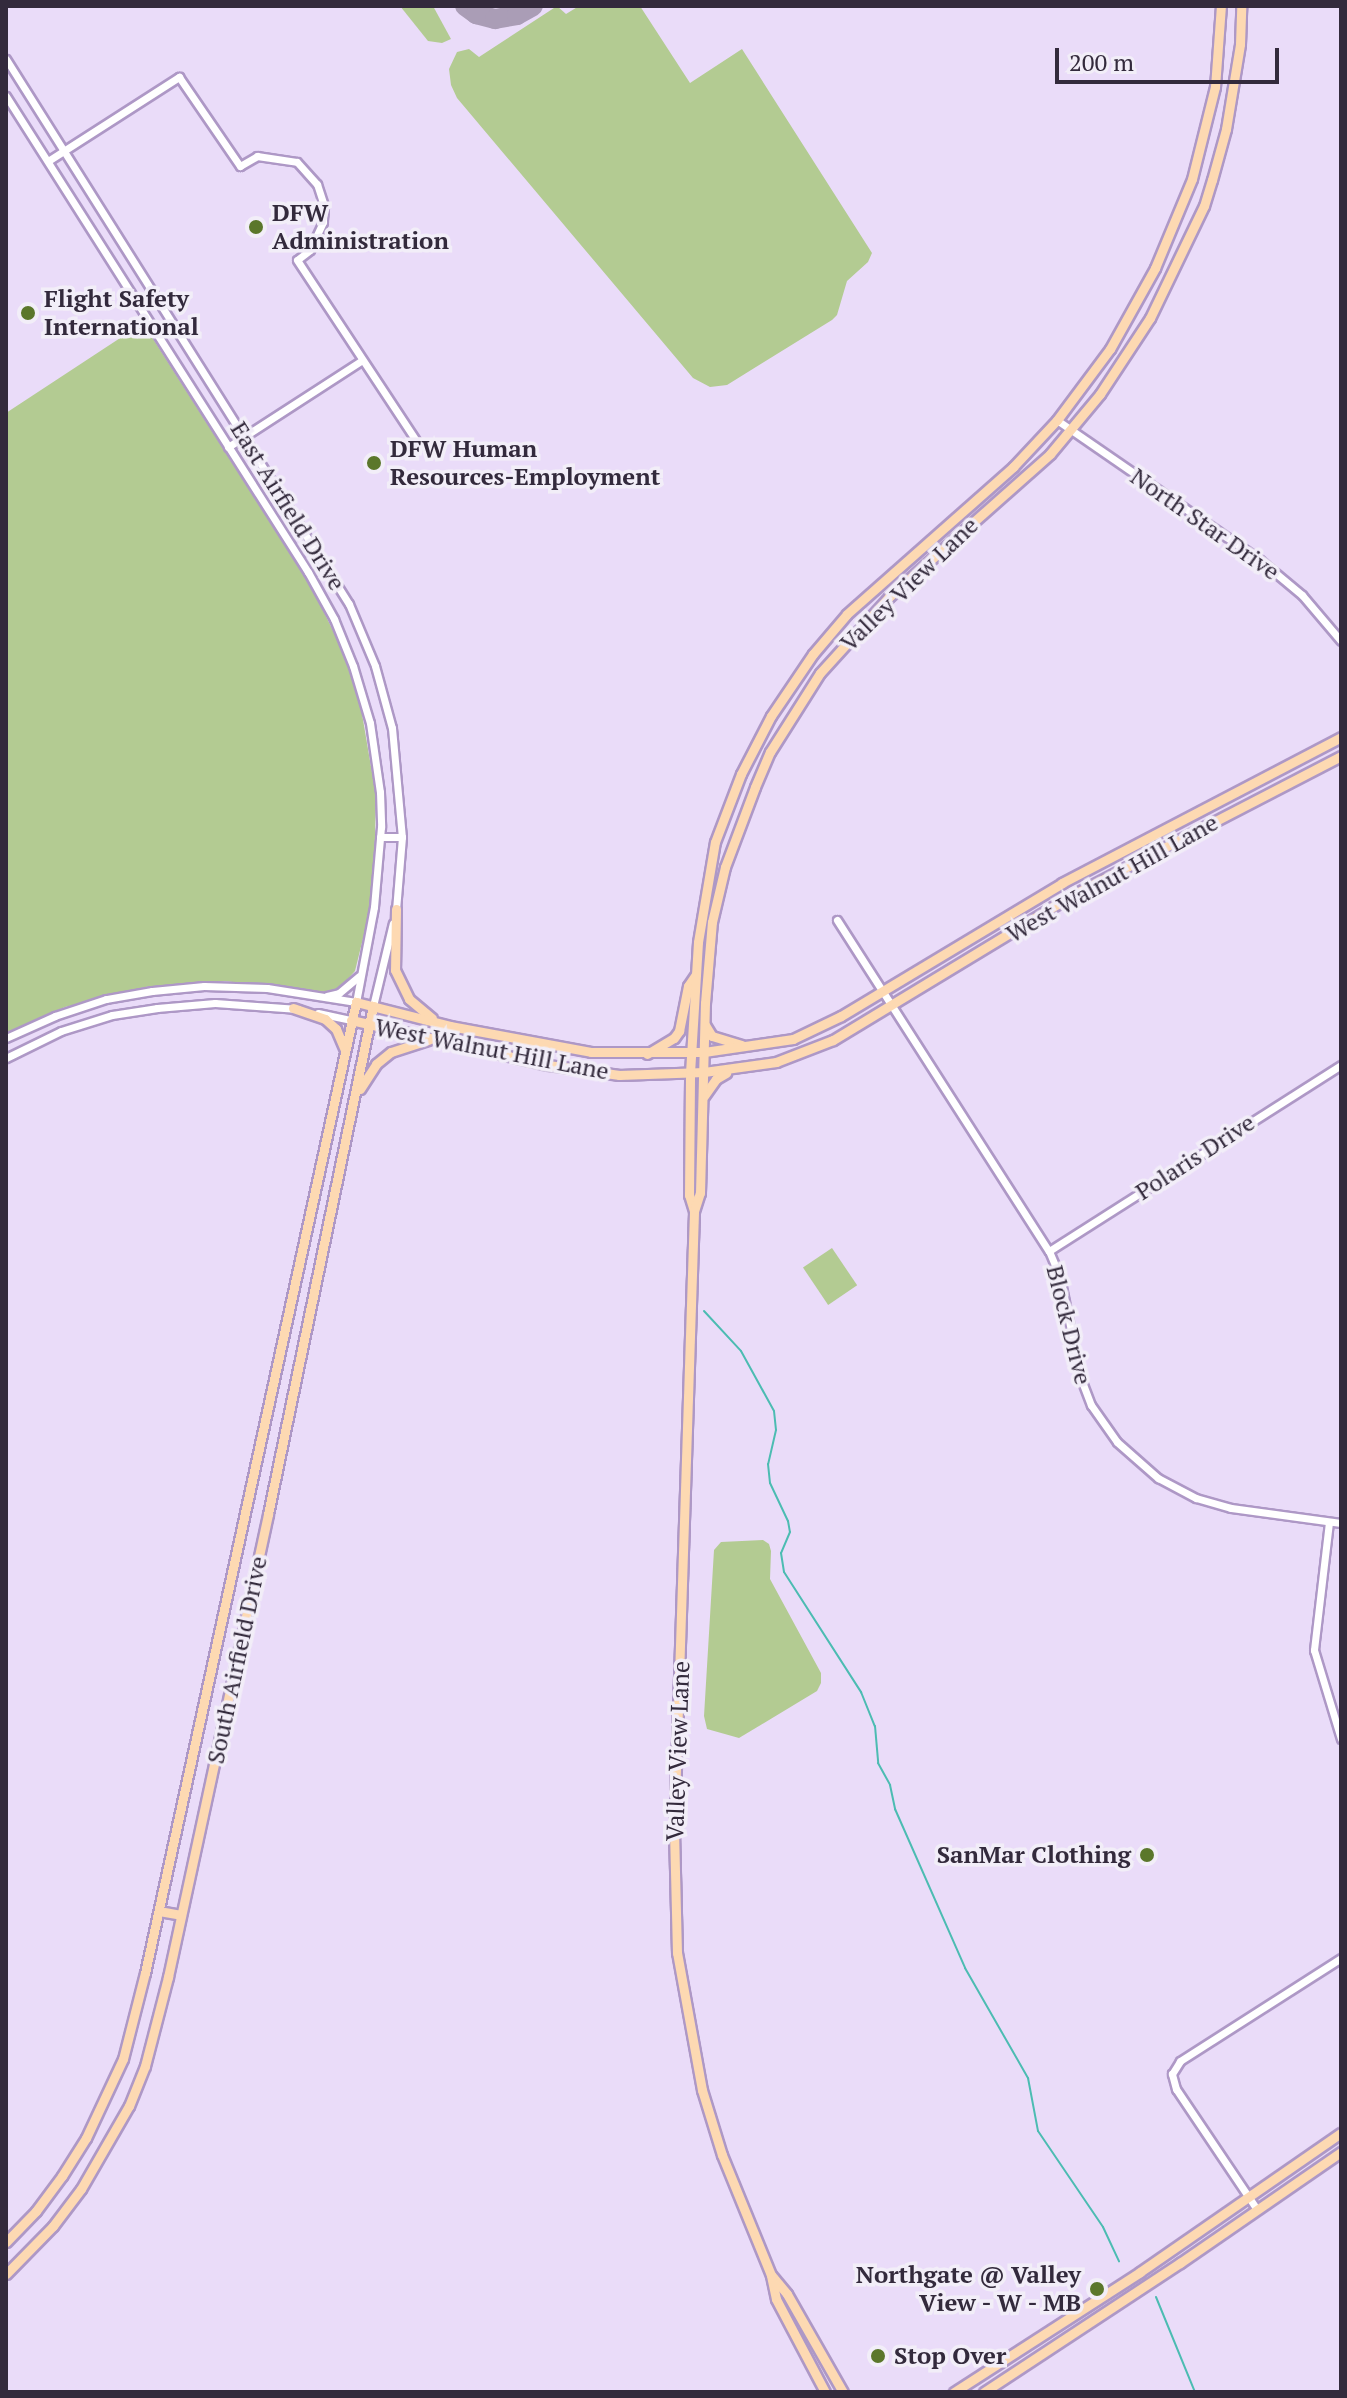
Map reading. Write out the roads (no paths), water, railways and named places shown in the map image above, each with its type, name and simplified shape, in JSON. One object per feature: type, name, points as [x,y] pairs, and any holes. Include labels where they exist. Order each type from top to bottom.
[{"type":"main road","name":"Valley View Lane","points":[[694,1211],[689,1195],[690,1073],[696,974],[703,904],[724,812],[771,716],[847,614],[1013,467],[1057,420],[1110,349],[1170,236],[1192,179],[1213,98],[1221,6]]},
{"type":"main road","name":"Valley View Lane","points":[[825,2392],[776,2299],[771,2275],[740,2205],[702,2090],[677,1953],[674,1831],[694,1211],[700,1193],[711,927],[725,867],[770,752],[820,673],[860,625],[1041,462],[1072,429],[1100,394],[1150,318],[1204,206],[1226,129],[1240,44],[1241,6]]},
{"type":"main road","name":"West Walnut Hill Lane","points":[[356,1002],[450,1026],[591,1052],[691,1053],[761,1046],[793,1039],[882,991],[1119,853],[1341,737]]},
{"type":"main road","name":"West Walnut Hill Lane","points":[[351,1020],[581,1071],[619,1075],[732,1070],[803,1054],[1126,867],[1341,756]]},
{"type":"main road","points":[[1240,790],[1247,804]]},
{"type":"main road","points":[[1119,853],[1126,867]]},
{"type":"main road","points":[[396,909],[392,959],[398,981],[419,1009],[450,1026]]},
{"type":"main road","points":[[647,1054],[674,1038],[679,1031],[688,986],[696,974]]},
{"type":"main road","name":"South Airfield Drive","points":[[6,2242],[36,2211],[62,2176],[107,2097],[123,2059],[159,1911],[356,1002]]},
{"type":"main road","name":"South Airfield Drive","points":[[6,2274],[53,2226],[81,2189],[129,2106],[145,2066],[181,1915],[373,1006]]},
{"type":"main road","points":[[293,1008],[325,1019],[336,1029],[344,1048]]},
{"type":"main road","points":[[705,1025],[720,1040],[761,1046]]},
{"type":"main road","points":[[353,1103],[365,1078],[383,1058],[407,1044],[432,1039]]},
{"type":"main road","points":[[703,1099],[716,1079],[732,1070]]},
{"type":"main road","points":[[159,1911],[181,1915]]},
{"type":"main road","points":[[954,2392],[1250,2197],[1341,2133]]},
{"type":"main road","points":[[984,2392],[1341,2152]]},
{"type":"main road","name":"Valley View Lane","points":[[771,2275],[787,2294],[843,2392]]},
{"type":"main road","points":[[1055,2327],[1064,2340]]},
{"type":"street","name":"East Airfield Drive","points":[[6,59],[333,574],[363,635],[392,728],[402,837],[396,909],[373,1006]]},
{"type":"street","points":[[48,161],[179,77],[240,166],[257,156],[297,162],[317,184],[324,206],[323,222],[310,250],[297,260],[419,445]]},
{"type":"street","name":"East Airfield Drive","points":[[6,96],[308,572],[343,640],[370,723],[380,792],[374,907],[356,1002]]},
{"type":"street","points":[[228,447],[361,361]]},
{"type":"street","name":"North Star Drive","points":[[1057,420],[1260,560],[1302,595],[1341,641]]},
{"type":"street","points":[[380,837],[402,837]]},
{"type":"street","name":"Block Drive","points":[[837,920],[1049,1251],[1060,1277],[1076,1361],[1091,1405],[1129,1455],[1158,1478],[1196,1498],[1231,1508],[1341,1523]]},
{"type":"street","points":[[324,997],[339,993],[361,974]]},
{"type":"street","name":"West Walnut Hill Lane","points":[[6,1038],[55,1016],[106,999],[204,986],[267,988],[356,1002]]},
{"type":"street","name":"West Walnut Hill Lane","points":[[6,1058],[61,1031],[112,1015],[157,1008],[215,1003],[293,1008],[351,1020]]},
{"type":"street","points":[[55,1016],[61,1031]]},
{"type":"street","name":"Polaris Drive","points":[[1049,1251],[1341,1065]]},
{"type":"street","points":[[1329,1522],[1314,1650],[1341,1739]]},
{"type":"street","points":[[1256,2208],[1176,2089],[1172,2074],[1180,2061],[1341,1958]]},
{"type":"waterway","points":[[704,1311],[741,1351],[774,1411],[776,1430],[768,1464],[770,1483],[790,1532],[781,1553],[784,1572],[861,1692],[875,1726],[878,1763],[890,1785],[895,1809],[965,1968],[1028,2078],[1038,2131],[1103,2227],[1119,2261]]},
{"type":"waterway","points":[[1156,2297],[1195,2392]]},
{"type":"place","name":"DFW Administration","points":[[256,227]]},
{"type":"place","name":"Flight Safety International","points":[[28,313]]},
{"type":"place","name":"DFW Human Resources-Employment","points":[[374,463]]},
{"type":"place","name":"SanMar Clothing","points":[[1147,1855]]},
{"type":"place","name":"Northgate @ Valley View - W - MB","points":[[1097,2289]]},
{"type":"place","name":"Stop Over","points":[[878,2356]]}]
